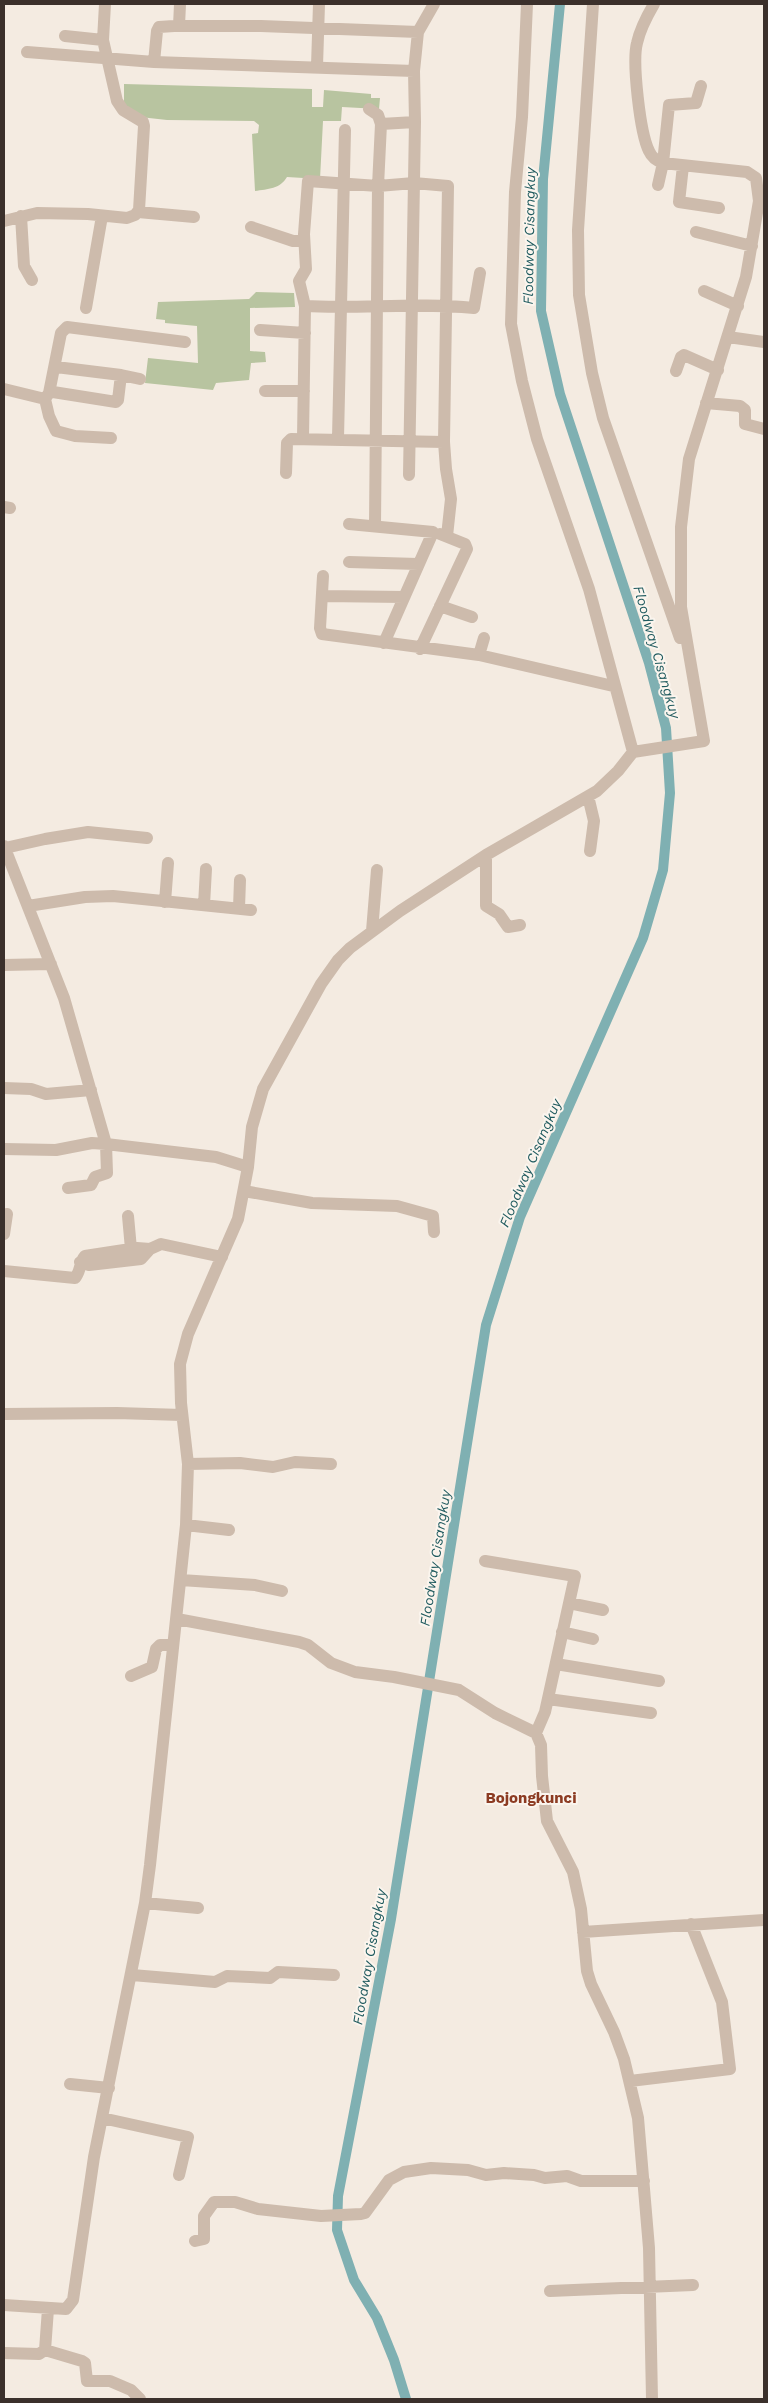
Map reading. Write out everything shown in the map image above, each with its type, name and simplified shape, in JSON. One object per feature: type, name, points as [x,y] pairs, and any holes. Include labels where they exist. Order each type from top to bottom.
[{"type":"street","points":[[105,4],[103,40],[120,108],[143,122],[144,126],[140,207],[138,212]]},
{"type":"street","points":[[180,4],[180,26],[418,32]]},
{"type":"street","points":[[317,66],[319,4]]},
{"type":"street","points":[[409,475],[415,122],[414,70],[418,32],[434,4]]},
{"type":"street","points":[[526,4],[522,117],[515,192],[511,324],[522,381],[537,439],[589,589],[613,686],[636,752]]},
{"type":"street","points":[[593,4],[578,230],[578,295],[592,373],[603,418],[688,660]]},
{"type":"street","points":[[4,2305],[66,2309],[73,2300],[102,2118],[146,1903],[186,1525],[188,1464],[182,1415],[180,1364],[184,1345],[238,1219],[248,1167],[252,1127],[267,1082],[310,1003],[333,966],[350,948],[486,855],[603,786],[636,752],[704,741],[688,660],[681,607],[681,527],[689,459],[738,306],[762,201],[758,182],[759,177],[747,172],[663,163],[652,156],[648,150],[635,68],[636,44],[646,16],[654,4]]},
{"type":"street","points":[[154,62],[159,27],[174,26]]},
{"type":"street","points":[[66,36],[103,40]]},
{"type":"street","points":[[27,52],[154,62],[414,70]]},
{"type":"street","points":[[658,186],[663,163],[669,104],[696,103],[701,86]]},
{"type":"street","points":[[368,109],[378,115],[381,124],[378,186],[375,526]]},
{"type":"street","points":[[381,124],[415,122]]},
{"type":"street","points":[[338,438],[345,130]]},
{"type":"street","points":[[683,166],[679,202],[719,208]]},
{"type":"street","points":[[303,438],[305,306],[299,281],[306,269],[304,240],[308,181],[378,186],[414,183],[447,186],[449,188],[444,442],[445,463],[451,499],[447,536]]},
{"type":"street","points":[[4,221],[21,216],[58,213],[127,218],[138,212],[194,217]]},
{"type":"street","points":[[21,216],[24,266],[32,280]]},
{"type":"street","points":[[86,308],[102,216]]},
{"type":"street","points":[[251,227],[293,241],[304,240]]},
{"type":"street","points":[[696,232],[752,246]]},
{"type":"street","points":[[305,306],[340,308],[412,304],[476,307],[480,273]]},
{"type":"street","points":[[704,291],[738,306]]},
{"type":"street","points":[[111,438],[75,436],[56,431],[48,416],[47,396],[56,367],[61,333],[67,327],[185,342]]},
{"type":"street","points":[[260,330],[305,333]]},
{"type":"street","points":[[728,337],[764,342]]},
{"type":"street","points":[[676,371],[681,357],[684,355],[718,370]]},
{"type":"street","points":[[56,367],[140,379]]},
{"type":"street","points":[[4,389],[47,396],[64,393],[116,402],[121,376]]},
{"type":"street","points":[[265,391],[304,391]]},
{"type":"street","points":[[706,403],[740,406],[745,411],[746,424],[764,429]]},
{"type":"street","points":[[286,473],[288,441],[303,438],[444,442]]},
{"type":"street","points":[[349,524],[433,532],[465,544],[467,549],[420,649]]},
{"type":"street","points":[[384,643],[433,532]]},
{"type":"street","points":[[349,562],[418,564]]},
{"type":"street","points":[[324,576],[320,628],[322,634],[420,649],[479,655],[613,686]]},
{"type":"street","points":[[323,596],[404,598]]},
{"type":"street","points":[[440,606],[472,617]]},
{"type":"street","points":[[479,655],[484,638]]},
{"type":"street","points":[[588,796],[594,821],[590,851]]},
{"type":"street","points":[[68,1188],[91,1185],[95,1177],[107,1173],[106,1144],[72,1021],[4,847],[88,832],[147,838]]},
{"type":"street","points":[[486,855],[486,906],[499,914],[508,927],[520,925]]},
{"type":"street","points":[[164,902],[168,863]]},
{"type":"street","points":[[204,905],[206,869]]},
{"type":"street","points":[[372,932],[377,870]]},
{"type":"street","points":[[28,906],[85,897],[113,896],[245,909],[240,880]]},
{"type":"street","points":[[4,965],[51,964]]},
{"type":"street","points":[[4,1088],[31,1089],[46,1094],[91,1090]]},
{"type":"street","points":[[4,1149],[56,1150],[92,1143],[106,1144],[216,1157],[248,1167]]},
{"type":"street","points":[[244,1191],[312,1203],[397,1206],[433,1216],[434,1232]]},
{"type":"street","points":[[4,1234],[7,1214]]},
{"type":"street","points":[[128,1216],[132,1249]]},
{"type":"street","points":[[80,1262],[89,1265],[141,1259],[150,1249],[161,1244],[222,1257]]},
{"type":"street","points":[[4,1271],[75,1278],[79,1274],[80,1262],[88,1255],[132,1249],[150,1249]]},
{"type":"street","points":[[4,1414],[118,1413],[182,1415]]},
{"type":"street","points":[[188,1464],[240,1463],[273,1467],[296,1462],[331,1464]]},
{"type":"street","points":[[186,1525],[229,1530]]},
{"type":"street","points":[[485,1561],[575,1576],[548,1699],[536,1733]]},
{"type":"street","points":[[181,1580],[255,1585],[282,1591]]},
{"type":"street","points":[[569,1603],[604,1610]]},
{"type":"street","points":[[177,1619],[299,1642],[308,1645],[331,1663],[355,1672],[394,1677],[460,1690],[494,1713],[536,1733],[541,1745],[542,1776],[548,1821],[573,1872],[579,1899],[591,1984],[614,2032],[630,2081],[638,2118],[649,2248],[652,2399]]},
{"type":"street","points":[[562,1632],[593,1639]]},
{"type":"street","points":[[131,1676],[152,1667],[156,1649],[160,1645],[173,1645]]},
{"type":"street","points":[[556,1664],[659,1681]]},
{"type":"street","points":[[548,1699],[651,1713]]},
{"type":"street","points":[[146,1903],[198,1908]]},
{"type":"street","points":[[583,1932],[764,1920]]},
{"type":"street","points":[[630,2081],[730,2069],[722,2002],[691,1924]]},
{"type":"street","points":[[132,1975],[215,1982],[227,1976],[270,1978],[278,1972],[334,1975]]},
{"type":"street","points":[[70,2084],[109,2088]]},
{"type":"street","points":[[102,2118],[188,2137],[178,2175]]},
{"type":"street","points":[[195,2241],[204,2239],[204,2216],[209,2212],[210,2204],[214,2202],[235,2202],[258,2209],[321,2216],[365,2213],[389,2180],[404,2172],[431,2168],[468,2170],[486,2175],[504,2172],[534,2174],[545,2178],[567,2176],[580,2181],[644,2181]]},
{"type":"street","points":[[550,2291],[693,2285]]},
{"type":"street","points":[[45,2350],[48,2309]]},
{"type":"street","points":[[4,2354],[39,2354],[45,2350]]},
{"type":"street","points":[[45,2350],[85,2363],[87,2381],[110,2381],[131,2390],[140,2399]]},
{"type":"green space","points":[[124,84],[312,89],[312,107],[323,107],[324,90],[371,94],[371,98],[380,98],[379,109],[342,107],[341,121],[323,121],[320,179],[287,177],[277,186],[255,191],[252,134],[258,133],[259,125],[254,121],[167,120],[140,117],[124,106]]},
{"type":"green space","points":[[256,292],[294,293],[295,307],[250,308],[250,351],[265,352],[266,362],[251,363],[249,380],[216,383],[213,390],[145,383],[148,358],[198,363],[197,326],[165,323],[165,320],[156,319],[158,302],[249,299]]},
{"type":"waterway","name":"Floodway Cisangkuy","points":[[406,2399],[394,2360],[377,2318],[354,2280],[337,2230],[338,2196],[391,1919],[486,1325],[520,1217],[643,938],[663,870],[670,793],[666,728],[649,663],[560,394],[541,311],[543,179],[560,4]]},
{"type":"district","name":"Bojongkunci","points":[[531,1798]]}]
